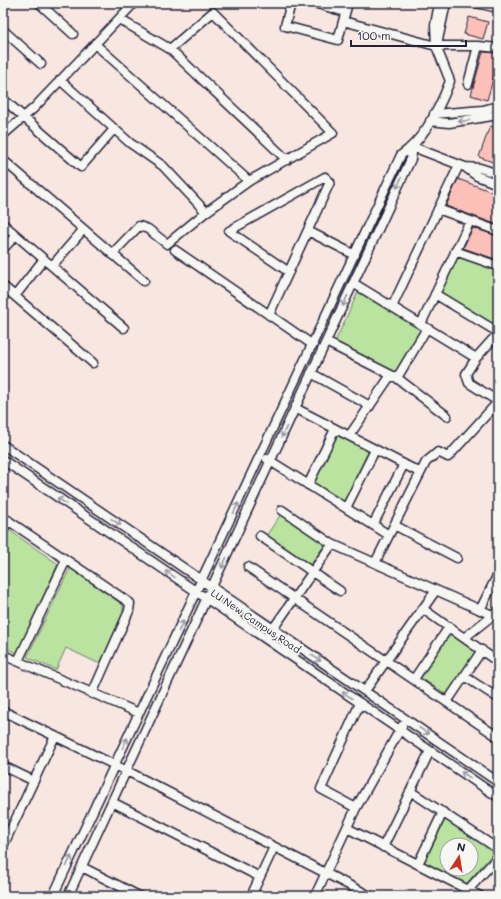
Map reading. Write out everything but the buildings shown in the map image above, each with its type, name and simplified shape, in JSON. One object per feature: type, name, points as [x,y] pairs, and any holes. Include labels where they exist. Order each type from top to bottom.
[{"type":"street","points":[[39,3],[73,34]]},
{"type":"street","points":[[3,135],[60,80],[134,3]]},
{"type":"street","points":[[291,3],[285,26],[338,40],[348,3]]},
{"type":"street","points":[[314,3],[345,12]]},
{"type":"street","points":[[53,896],[261,456],[401,155],[412,147],[442,102],[450,81],[436,46],[435,25],[438,3]]},
{"type":"street","points":[[436,46],[446,3]]},
{"type":"street","points":[[476,3],[498,8]]},
{"type":"street","points":[[112,254],[139,226],[148,229],[167,244],[206,212],[249,181],[333,133],[213,12],[170,49]]},
{"type":"street","points":[[119,19],[170,49],[288,160]]},
{"type":"street","points":[[343,22],[436,46],[478,46],[498,48]]},
{"type":"street","points":[[3,30],[41,64]]},
{"type":"street","points":[[95,44],[249,181]]},
{"type":"street","points":[[468,84],[478,46]]},
{"type":"street","points":[[60,80],[130,144],[163,166],[206,212]]},
{"type":"street","points":[[3,99],[81,166],[114,129]]},
{"type":"street","points":[[432,117],[483,110],[498,106]]},
{"type":"street","points":[[483,110],[496,117]]},
{"type":"street","points":[[432,117],[449,123],[496,117]]},
{"type":"street","points":[[412,147],[462,166],[477,176],[498,184]]},
{"type":"street","points":[[68,896],[411,159],[412,147]]},
{"type":"street","points":[[3,160],[144,281]]},
{"type":"street","points":[[462,166],[480,168],[498,174]]},
{"type":"street","points":[[392,307],[438,209],[462,166]]},
{"type":"street","points":[[269,315],[289,272],[308,231],[330,182],[325,177],[229,230],[289,272]]},
{"type":"street","points":[[438,209],[498,231]]},
{"type":"street","points":[[349,436],[370,406],[394,377],[424,326],[435,294],[470,221]]},
{"type":"street","points":[[3,224],[124,328]]},
{"type":"street","points":[[52,266],[83,230]]},
{"type":"street","points":[[308,231],[355,255]]},
{"type":"street","points":[[3,249],[16,235]]},
{"type":"street","points":[[175,250],[313,345]]},
{"type":"street","points":[[455,251],[498,266]]},
{"type":"street","points":[[15,296],[44,259]]},
{"type":"street","points":[[353,283],[476,358]]},
{"type":"street","points":[[3,286],[93,363]]},
{"type":"street","points":[[375,563],[419,472],[426,462],[438,452],[448,456],[497,403],[496,400],[469,383],[466,374],[476,358],[496,334],[435,294]]},
{"type":"street","points":[[326,342],[394,377],[447,416]]},
{"type":"street","points":[[306,359],[316,364]]},
{"type":"street","points":[[312,373],[370,406]]},
{"type":"street","points":[[295,408],[419,472]]},
{"type":"street","points":[[308,485],[335,429]]},
{"type":"street","name":"LU New Campus Road","points":[[3,445],[498,782]]},
{"type":"street","points":[[346,508],[375,450]]},
{"type":"street","points":[[261,456],[389,535]]},
{"type":"street","name":"LU New Campus Road","points":[[3,460],[498,797]]},
{"type":"street","points":[[373,525],[404,464]]},
{"type":"street","points":[[282,510],[332,544],[480,610],[495,613]]},
{"type":"street","points":[[3,531],[5,518],[130,603],[129,611],[92,694]]},
{"type":"street","points":[[394,525],[457,558]]},
{"type":"street","points":[[260,536],[340,591]]},
{"type":"street","points":[[266,640],[332,544]]},
{"type":"street","points":[[18,661],[66,560]]},
{"type":"street","points":[[248,567],[498,736]]},
{"type":"street","points":[[480,610],[498,574]]},
{"type":"street","points":[[366,691],[436,590]]},
{"type":"street","points":[[423,609],[497,659]]},
{"type":"street","points":[[464,638],[495,613]]},
{"type":"street","points":[[414,679],[449,627]]},
{"type":"street","points":[[447,702],[482,650]]},
{"type":"street","points":[[3,655],[139,713]]},
{"type":"street","points":[[464,676],[498,698]]},
{"type":"street","points":[[356,808],[322,788],[360,703]]},
{"type":"street","points":[[3,711],[127,771],[370,896]]},
{"type":"street","points":[[315,896],[356,808],[406,719]]},
{"type":"street","points":[[3,846],[55,736]]},
{"type":"street","points":[[383,846],[430,751]]},
{"type":"street","points":[[3,766],[34,781]]},
{"type":"street","points":[[410,791],[498,849]]},
{"type":"street","points":[[112,802],[260,877]]},
{"type":"street","points":[[418,864],[443,812]]},
{"type":"street","points":[[347,828],[480,896]]},
{"type":"street","points":[[251,896],[274,847]]},
{"type":"street","points":[[468,890],[498,857]]},
{"type":"street","points":[[82,867],[139,896]]},
{"type":"green space","points":[[456,255],[498,271],[498,318],[495,326],[440,293]]},
{"type":"green space","points":[[358,292],[421,330],[397,374],[335,342]]},
{"type":"green space","points":[[337,434],[369,450],[343,504],[313,484]]},
{"type":"green space","points":[[281,514],[325,544],[310,566],[266,536]]},
{"type":"green space","points":[[9,530],[58,564],[17,653],[3,647],[3,544]]},
{"type":"green space","points":[[70,568],[123,605],[123,613],[100,664],[66,648],[56,670],[27,657]]},
{"type":"green space","points":[[450,634],[476,652],[447,695],[421,678]]},
{"type":"green space","points":[[446,818],[473,837],[439,837],[439,870],[424,862]]},
{"type":"green space","points":[[479,841],[494,852],[479,869]]},
{"type":"green space","points":[[453,877],[472,877],[466,884]]}]
